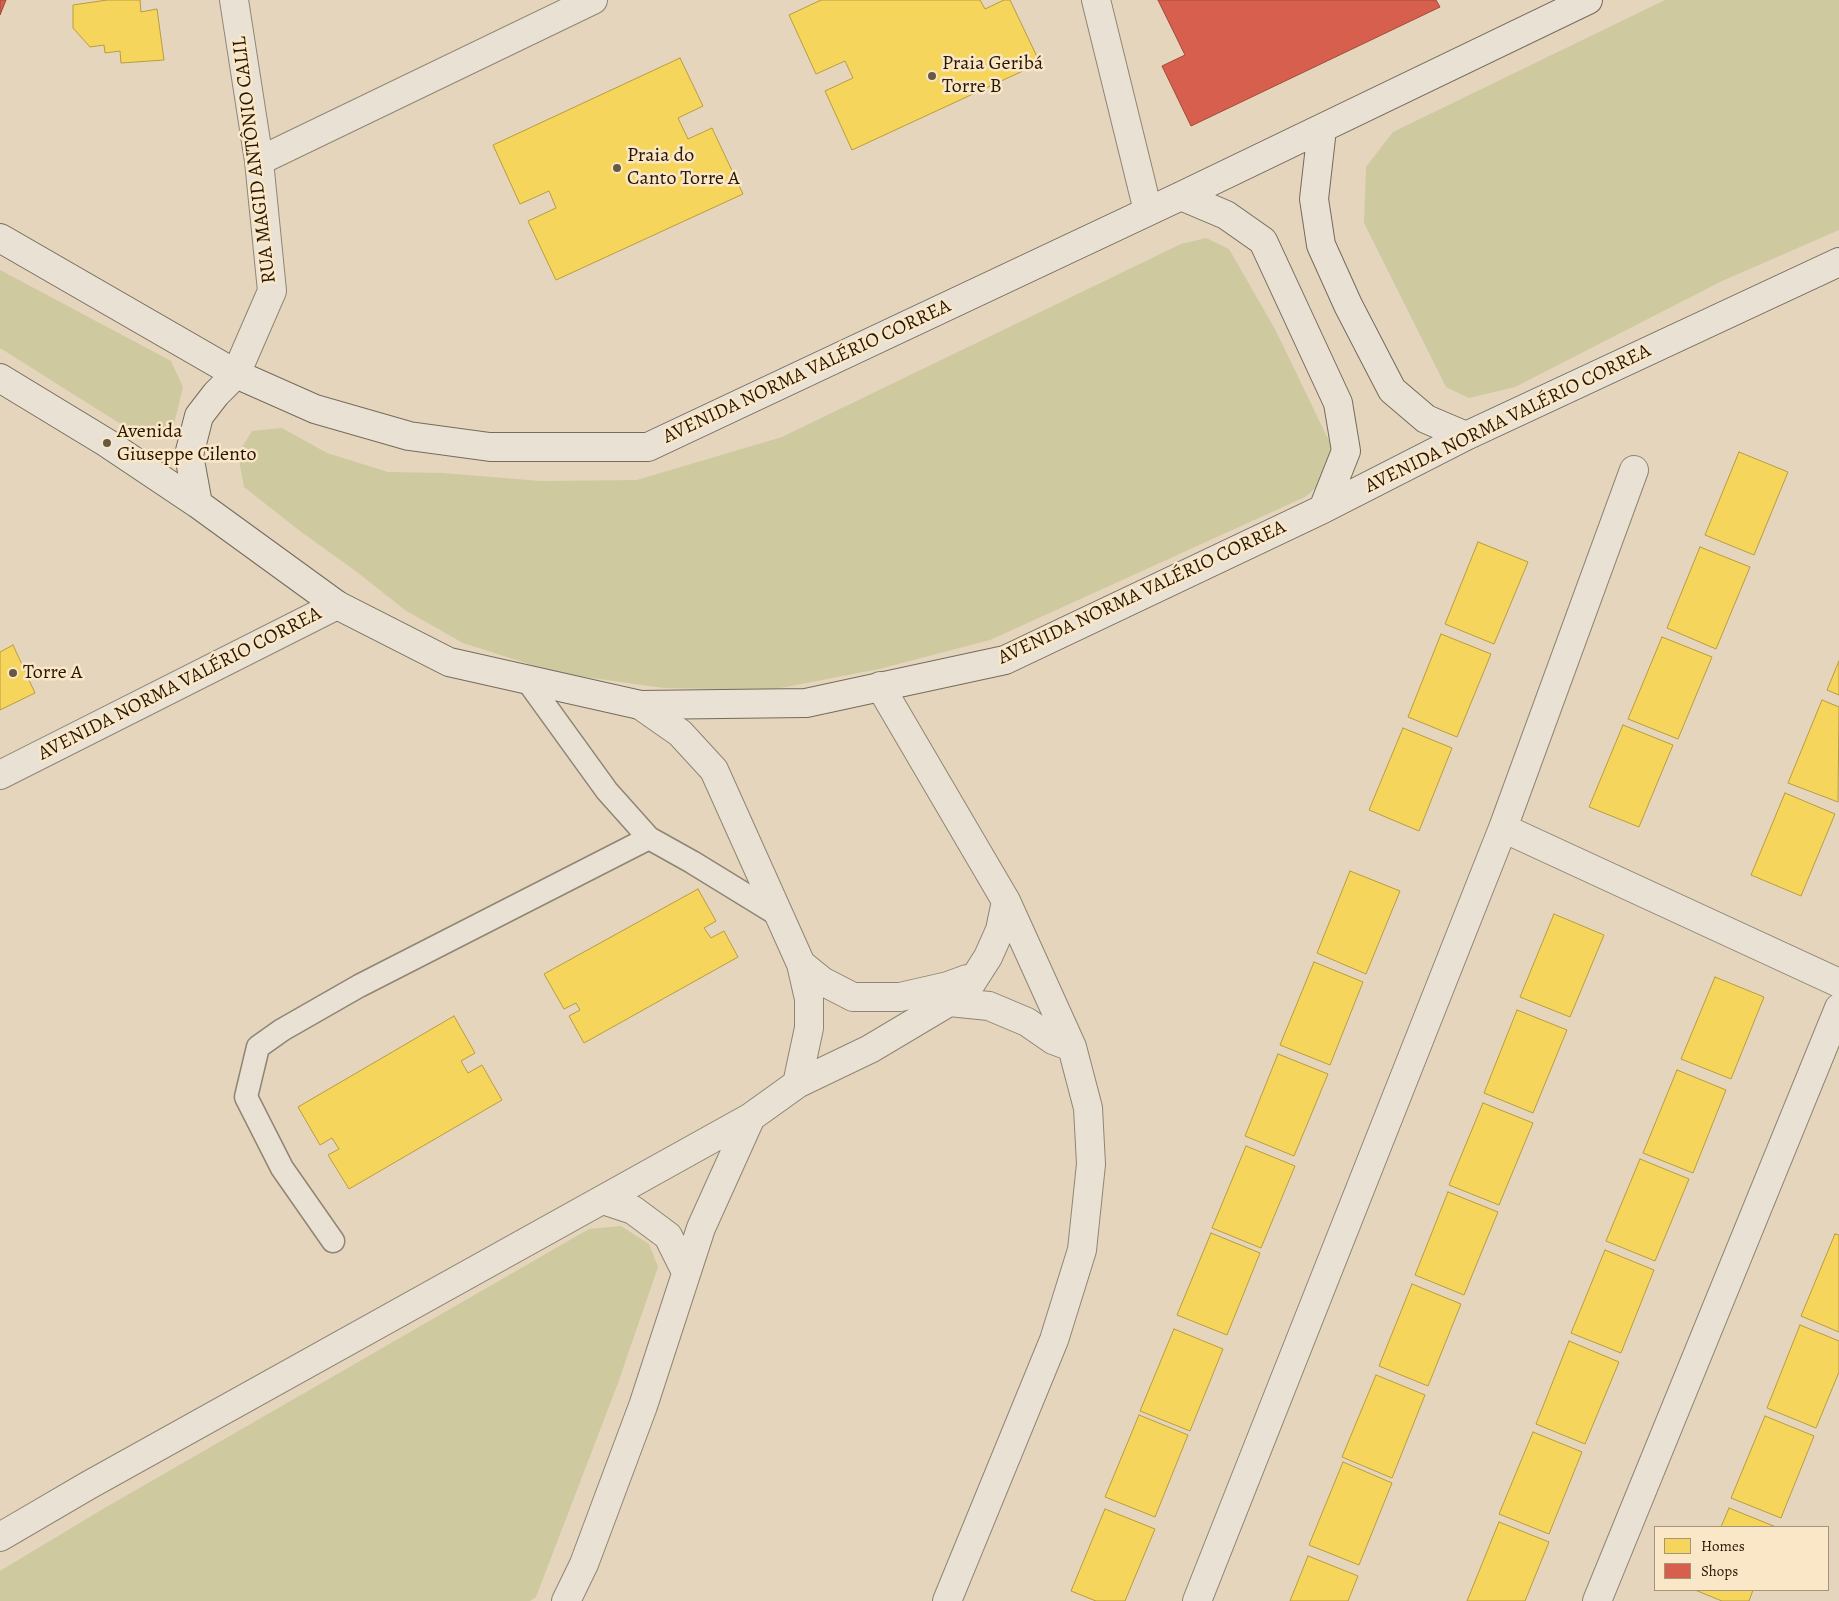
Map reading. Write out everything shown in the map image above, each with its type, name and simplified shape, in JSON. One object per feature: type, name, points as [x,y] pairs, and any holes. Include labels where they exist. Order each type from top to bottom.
[{"type":"street","name":"RUA MAGID ANTÔNIO CALIL","points":[[234,0],[259,161],[272,291],[236,374]]},
{"type":"street","points":[[259,161],[593,0]]},
{"type":"street","points":[[1096,0],[1148,212]]},
{"type":"street","name":"AVENIDA NORMA VALÉRIO CORREA","points":[[236,374],[315,409],[409,436],[490,447],[648,447],[1148,212],[1588,0]]},
{"type":"street","points":[[1322,129],[1314,200],[1321,246],[1348,305],[1392,390],[1426,419],[1466,436]]},
{"type":"street","points":[[1181,196],[1226,215],[1263,241],[1338,403],[1346,451],[1323,509]]},
{"type":"street","points":[[0,238],[236,374],[216,394],[199,416],[188,455],[198,504]]},
{"type":"street","name":"AVENIDA NORMA VALÉRIO CORREA","points":[[0,775],[337,604],[449,662],[640,705],[806,703],[1005,660],[1323,509],[1466,436],[1839,262]]},
{"type":"street","points":[[0,378],[107,443],[198,504],[337,604]]},
{"type":"street","points":[[1197,1601],[1503,828],[1634,470]]},
{"type":"street","points":[[880,686],[1006,900],[1072,1047],[1088,1108],[1091,1164],[1082,1250],[1054,1340],[947,1601]]},
{"type":"street","points":[[640,705],[680,733],[714,770],[801,964],[809,1000],[809,1028],[798,1084]]},
{"type":"street","points":[[1503,828],[1839,983]]},
{"type":"street","points":[[0,1537],[107,1475],[751,1117],[798,1084],[870,1049],[949,1002],[972,982],[988,957],[1000,930],[1006,900]]},
{"type":"street","points":[[801,964],[822,980],[853,997],[900,997],[948,986],[976,975]]},
{"type":"street","points":[[949,1002],[989,1006],[1027,1022],[1053,1040],[1072,1047]]},
{"type":"street","points":[[1598,1601],[1839,1008]]},
{"type":"street","points":[[566,1601],[584,1564],[643,1406],[701,1228],[751,1117]]},
{"type":"street","points":[[602,1200],[633,1210],[668,1236],[686,1272]]},
{"type":"lane","points":[[526,680],[607,791],[649,838],[780,916]]},
{"type":"lane","points":[[333,1241],[282,1168],[246,1097],[258,1047],[282,1030],[359,986],[649,838]]},
{"type":"shaded area","points":[[1665,0],[1839,0],[1839,230],[1722,281],[1515,387],[1469,398],[1446,387],[1364,223],[1366,167],[1393,132]]},
{"type":"shaded area","points":[[1206,238],[1229,249],[1276,331],[1330,443],[1332,474],[1305,497],[990,640],[879,669],[770,690],[664,688],[557,673],[463,643],[405,610],[244,487],[238,454],[252,431],[282,428],[327,453],[388,472],[442,473],[541,481],[637,480],[782,437],[1181,244]]},
{"type":"shaded area","points":[[0,270],[171,361],[183,387],[174,424],[143,438],[0,348]]},
{"type":"shaded area","points":[[621,1226],[649,1244],[658,1267],[618,1383],[536,1597],[530,1601],[0,1601],[0,1571],[103,1509],[589,1229]]},
{"type":"building: Homes","points":[[107,0],[140,0],[141,12],[157,9],[164,60],[121,63],[120,51],[105,53],[104,45],[90,47],[73,28],[73,5]]},
{"type":"building: Homes","name":"Praia Geribá Torre B","points":[[821,0],[980,0],[985,9],[1004,0],[1010,0],[1040,63],[852,150],[825,91],[853,78],[845,61],[816,74],[789,15]]},
{"type":"building: Homes","name":"Praia do Canto Torre A","points":[[680,58],[703,106],[678,118],[688,139],[712,128],[743,194],[556,280],[528,221],[556,208],[549,191],[520,204],[493,145]]},
{"type":"building: Homes","points":[[1739,452],[1788,472],[1754,555],[1705,535]]},
{"type":"building: Homes","points":[[1478,542],[1528,562],[1494,644],[1445,624]]},
{"type":"building: Homes","points":[[1700,547],[1750,567],[1716,649],[1667,628]]},
{"type":"building: Homes","points":[[1441,634],[1491,654],[1457,737],[1408,717]]},
{"type":"building: Homes","points":[[1662,637],[1712,657],[1678,739],[1628,719]]},
{"type":"building: Homes","name":"Torre A","points":[[13,645],[35,693],[0,710],[0,652]]},
{"type":"building: Homes","points":[[1839,661],[1839,695],[1827,690]]},
{"type":"building: Homes","points":[[1822,700],[1839,707],[1838,802],[1788,783]]},
{"type":"building: Homes","points":[[1623,725],[1673,745],[1639,827],[1589,807]]},
{"type":"building: Homes","points":[[1403,728],[1452,748],[1419,831],[1369,810]]},
{"type":"building: Homes","points":[[1785,793],[1835,814],[1801,896],[1751,875]]},
{"type":"building: Homes","points":[[1350,871],[1400,891],[1366,974],[1317,953]]},
{"type":"building: Homes","points":[[698,889],[716,921],[704,928],[711,938],[724,931],[738,957],[584,1043],[569,1016],[580,1010],[576,1003],[564,1009],[544,974]]},
{"type":"building: Homes","points":[[1554,914],[1604,935],[1570,1017],[1520,997]]},
{"type":"building: Homes","points":[[1314,962],[1363,982],[1330,1065],[1280,1045]]},
{"type":"building: Homes","points":[[1715,977],[1764,997],[1731,1079],[1681,1059]]},
{"type":"building: Homes","points":[[1517,1010],[1567,1030],[1533,1113],[1484,1093]]},
{"type":"building: Homes","points":[[454,1016],[475,1053],[461,1061],[468,1073],[482,1065],[502,1100],[349,1189],[328,1155],[339,1149],[332,1138],[320,1145],[298,1107]]},
{"type":"building: Homes","points":[[1278,1054],[1328,1074],[1294,1156],[1245,1136]]},
{"type":"building: Homes","points":[[1677,1070],[1726,1090],[1693,1173],[1643,1153]]},
{"type":"building: Homes","points":[[1483,1103],[1533,1123],[1499,1205],[1449,1185]]},
{"type":"building: Homes","points":[[1246,1146],[1295,1166],[1261,1248],[1212,1228]]},
{"type":"building: Homes","points":[[1640,1159],[1689,1179],[1655,1261],[1606,1241]]},
{"type":"building: Homes","points":[[1448,1192],[1498,1212],[1464,1295],[1415,1275]]},
{"type":"building: Homes","points":[[1211,1233],[1260,1253],[1227,1335],[1177,1315]]},
{"type":"building: Homes","points":[[1835,1234],[1839,1235],[1839,1332],[1801,1316]]},
{"type":"building: Homes","points":[[1605,1250],[1654,1270],[1621,1353],[1571,1333]]},
{"type":"building: Homes","points":[[1412,1284],[1461,1304],[1428,1386],[1379,1366]]},
{"type":"building: Homes","points":[[1800,1325],[1839,1341],[1839,1372],[1816,1428],[1767,1408]]},
{"type":"building: Homes","points":[[1174,1329],[1223,1349],[1190,1431],[1140,1411]]},
{"type":"building: Homes","points":[[1569,1341],[1619,1362],[1585,1444],[1536,1424]]},
{"type":"building: Homes","points":[[1376,1375],[1425,1395],[1392,1478],[1342,1457]]},
{"type":"building: Homes","points":[[1139,1415],[1188,1435],[1155,1517],[1105,1497]]},
{"type":"building: Homes","points":[[1765,1416],[1814,1436],[1781,1518],[1731,1498]]},
{"type":"building: Homes","points":[[1533,1432],[1582,1452],[1549,1534],[1499,1514]]},
{"type":"building: Homes","points":[[1343,1462],[1392,1483],[1359,1565],[1309,1545]]},
{"type":"building: Homes","points":[[1729,1508],[1774,1526],[1721,1526]]},
{"type":"building: Homes","points":[[1105,1509],[1155,1529],[1125,1601],[1096,1601],[1071,1591]]},
{"type":"building: Homes","points":[[1499,1522],[1549,1542],[1525,1601],[1467,1601]]},
{"type":"building: Homes","points":[[1308,1556],[1358,1576],[1348,1601],[1290,1601]]},
{"type":"building: Homes","points":[[1697,1591],[1753,1591],[1749,1601],[1722,1601]]},
{"type":"building: Shops","points":[[0,0],[6,0],[0,15]]},
{"type":"building: Shops","points":[[1158,0],[1436,0],[1440,7],[1191,126],[1162,66],[1185,55]]},
{"type":"place","name":"Praia Geribá Torre B","points":[[932,76]]},
{"type":"place","name":"Praia do Canto Torre A","points":[[617,168]]},
{"type":"place","name":"Avenida Giuseppe Cilento","points":[[107,443]]},
{"type":"place","name":"Torre A","points":[[13,673]]}]
